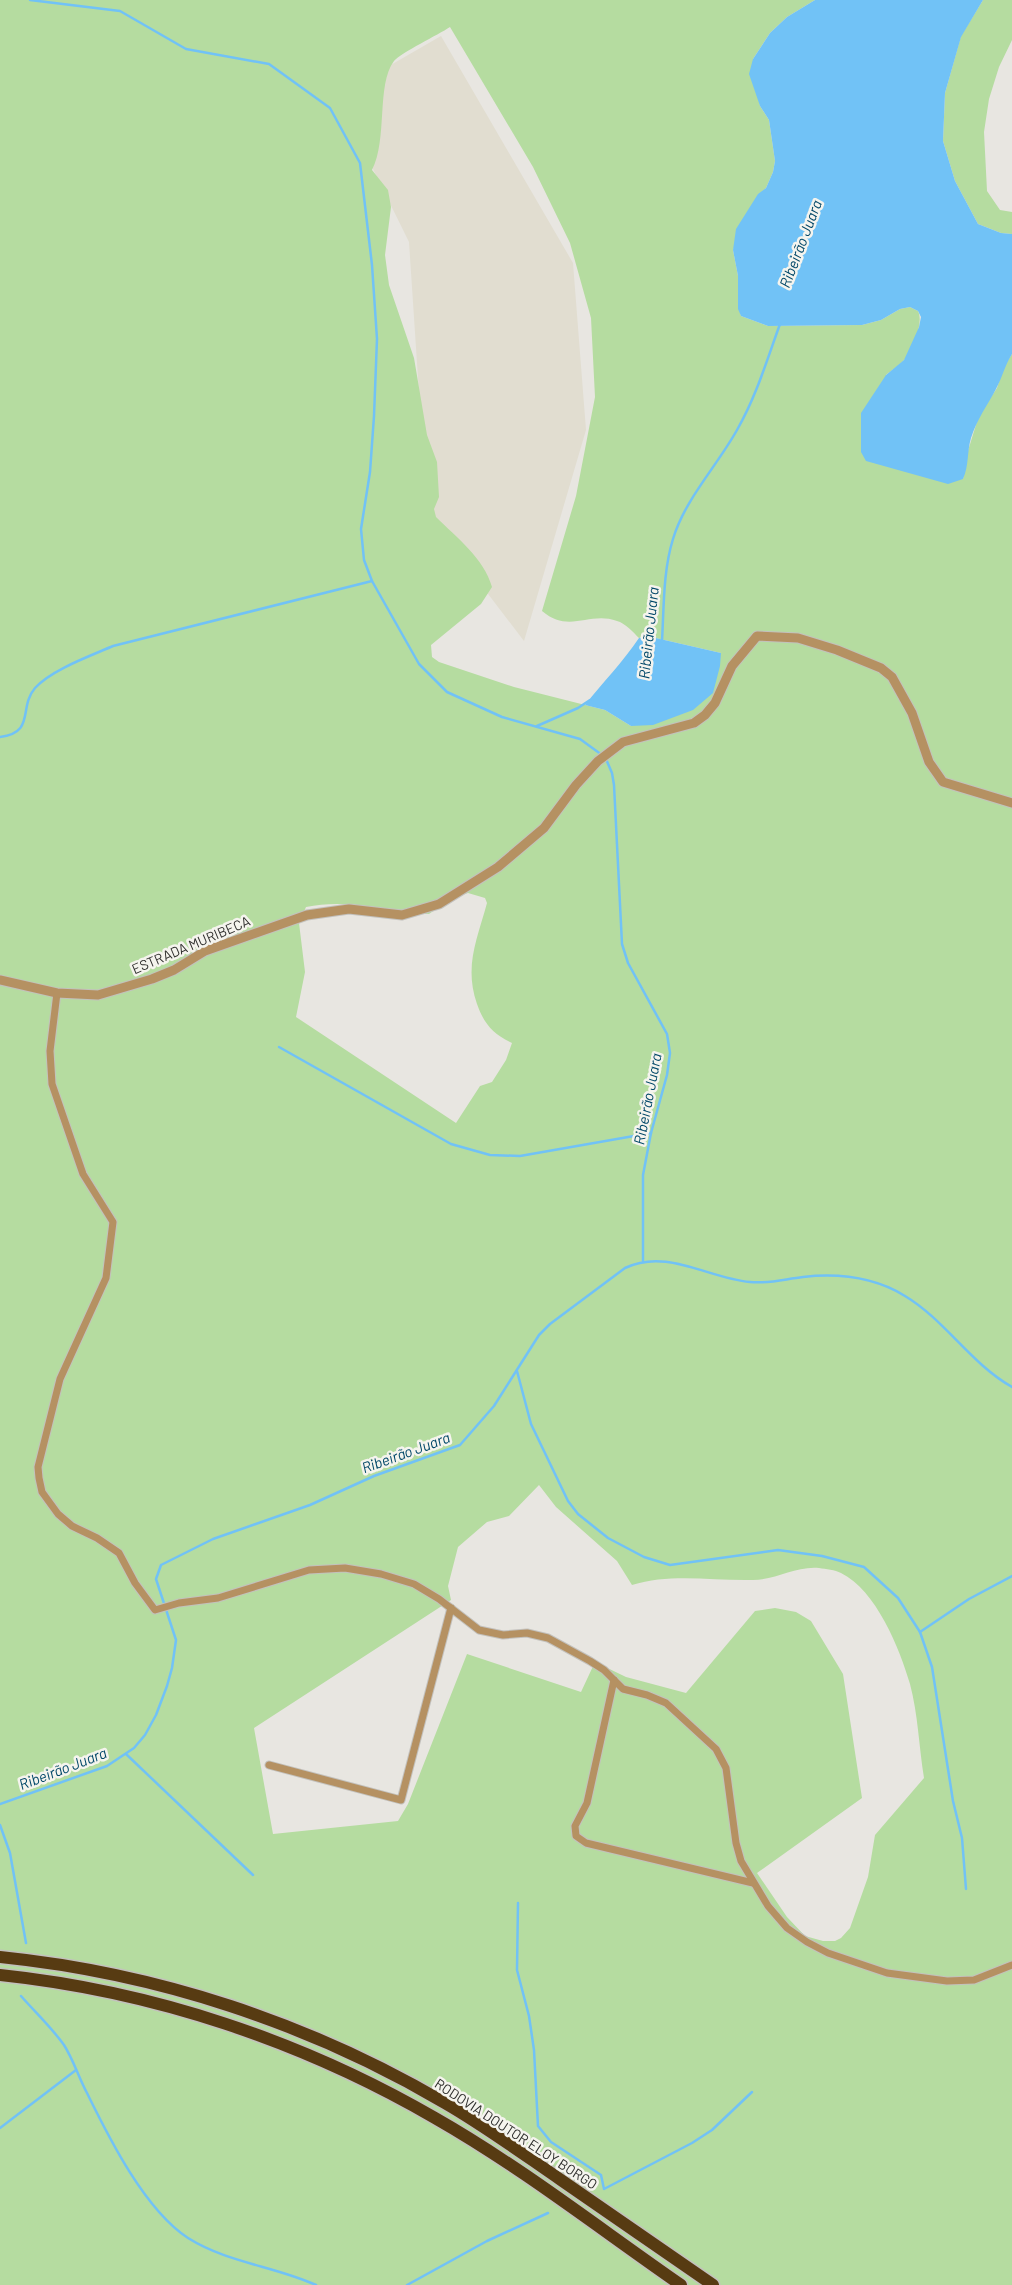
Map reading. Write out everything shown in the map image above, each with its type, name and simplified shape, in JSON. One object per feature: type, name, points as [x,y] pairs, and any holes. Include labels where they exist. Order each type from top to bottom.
[{"type":"highway","name":"RODOVIA DOUTOR ELOY BORGO","points":[[0,1957],[87,1969],[189,1993],[264,2018],[353,2054],[415,2086],[475,2122],[713,2285]]},
{"type":"highway","points":[[0,1975],[84,1987],[184,2010],[282,2044],[345,2071],[406,2102],[466,2137],[681,2285]]},
{"type":"street","name":"ESTRADA MURIBECA","points":[[0,980],[57,993],[98,995],[131,986],[174,970],[205,951],[306,915],[348,909],[402,915],[439,904],[498,867],[544,828],[576,785],[598,762],[623,742],[694,723],[705,715],[715,703],[732,666],[757,636],[798,638],[837,650],[881,668],[892,677],[912,712],[929,762],[944,782],[1012,803]]},
{"type":"street","points":[[57,993],[50,1051],[52,1084],[83,1174],[113,1222],[106,1278],[60,1379],[38,1467],[42,1492],[48,1503],[72,1526],[97,1538],[118,1553],[135,1583],[155,1610],[180,1603],[218,1598],[309,1570],[345,1568],[399,1578],[427,1591],[479,1630],[503,1635],[527,1633],[560,1643],[590,1661],[623,1689],[666,1703],[716,1749],[726,1768],[736,1843],[741,1861],[752,1883],[787,1928],[807,1942],[828,1953],[879,1971],[947,1981],[974,1980],[1012,1965]]},
{"type":"street","points":[[269,1765],[401,1800],[451,1608]]},
{"type":"street","points":[[614,1680],[587,1803],[575,1826],[576,1836],[586,1843],[752,1883]]},
{"type":"shaded area","points":[[441,36],[573,263],[586,430],[524,641],[427,514],[409,242],[337,96]]},
{"type":"green space","points":[[0,0],[815,0],[787,17],[770,33],[753,59],[760,106],[769,120],[775,161],[773,172],[766,188],[758,195],[733,250],[738,276],[741,316],[768,326],[862,325],[881,320],[900,309],[910,307],[918,311],[919,329],[911,349],[903,361],[886,375],[963,479],[967,454],[979,415],[997,388],[1004,366],[1012,354],[1012,2285],[0,2285]],"holes":[[[450,27],[533,167],[570,243],[591,318],[595,397],[576,496],[542,611],[552,618],[561,621],[570,622],[597,618],[617,621],[626,626],[639,638],[647,636],[721,653],[631,726],[605,710],[514,687],[439,662],[432,657],[431,645],[481,604],[492,587],[488,576],[476,557],[436,517],[434,509],[439,497],[437,462],[427,435],[414,358],[389,285],[385,255],[391,207],[388,190],[372,170],[380,143],[385,84],[394,61],[404,53]],[[468,893],[485,898],[487,903],[473,953],[473,990],[486,1023],[494,1032],[512,1043],[506,1060],[492,1082],[480,1086],[456,1123],[296,1017],[305,972],[299,923],[306,907],[352,904],[429,914],[452,898]],[[539,1485],[556,1507],[617,1561],[632,1585],[647,1581],[677,1578],[753,1580],[770,1578],[802,1569],[819,1568],[833,1570],[854,1581],[876,1606],[900,1654],[910,1684],[915,1707],[924,1778],[875,1835],[868,1877],[850,1928],[841,1938],[835,1941],[823,1941],[805,1936],[787,1917],[757,1873],[862,1798],[843,1674],[811,1621],[796,1612],[775,1608],[755,1611],[686,1693],[626,1677],[595,1662],[581,1692],[467,1654],[408,1804],[398,1821],[273,1834],[254,1728],[451,1600],[448,1586],[458,1547],[487,1522],[509,1516]]]},
{"type":"green space","points":[[983,0],[1012,0],[1012,40],[999,67],[989,99],[984,132],[987,191],[1000,210],[1012,212],[1012,234],[1001,233],[978,224],[955,181],[943,141],[945,93],[961,36]]},
{"type":"water","points":[[815,0],[983,0],[961,37],[945,93],[943,141],[955,181],[978,224],[1001,233],[1012,234],[1012,354],[998,385],[973,431],[963,479],[948,484],[866,461],[861,452],[861,413],[886,375],[904,360],[919,327],[921,317],[918,311],[910,307],[900,309],[881,320],[862,325],[768,326],[741,316],[738,309],[738,276],[733,250],[736,229],[758,194],[766,188],[773,172],[775,161],[769,120],[760,106],[749,74],[753,59],[770,33],[787,17]]},
{"type":"water","points":[[647,636],[721,653],[720,666],[713,693],[693,710],[653,725],[631,726],[605,710],[585,705],[639,638]]},
{"type":"waterway","points":[[30,0],[120,11],[186,49],[269,64],[330,108],[360,163],[372,265],[377,339],[374,416],[370,472],[361,529],[364,560],[372,581],[419,664],[447,692],[502,717],[580,739],[602,755]]},
{"type":"waterway","name":"Ribeirão Juara","points":[[662,641],[667,564],[678,524],[693,496],[744,417],[761,378],[780,324]]},
{"type":"waterway","points":[[0,737],[11,734],[22,725],[30,696],[42,681],[71,664],[113,646],[372,581]]},
{"type":"waterway","name":"Ribeirão Juara","points":[[537,726],[578,708],[590,700]]},
{"type":"waterway","name":"Ribeirão Juara","points":[[606,759],[612,773],[614,785],[622,944],[628,963],[667,1034],[670,1053],[667,1075],[651,1133],[643,1175],[643,1261]]},
{"type":"waterway","points":[[279,1047],[451,1144],[490,1155],[520,1156],[651,1133]]},
{"type":"waterway","name":"Ribeirão Juara","points":[[0,1804],[107,1766],[134,1748],[145,1735],[156,1715],[167,1686],[176,1640],[156,1579],[161,1565],[213,1539],[310,1505],[374,1476],[460,1445],[494,1406],[539,1335],[550,1324],[625,1268],[656,1261],[687,1266],[750,1282],[770,1282],[816,1276],[843,1276],[881,1284],[905,1296],[933,1317],[984,1366],[1012,1387]]},
{"type":"waterway","points":[[517,1371],[531,1424],[568,1501],[578,1514],[608,1538],[644,1557],[670,1565],[778,1550],[822,1556],[864,1567],[898,1598],[920,1632],[932,1667],[953,1801],[962,1838],[966,1889]]},
{"type":"waterway","points":[[920,1632],[969,1599],[1012,1576]]},
{"type":"waterway","points":[[126,1754],[253,1875]]},
{"type":"waterway","name":"Ribeirão Juara","points":[[0,1825],[10,1853],[26,1943]]},
{"type":"waterway","points":[[518,1903],[517,1970],[529,2016],[534,2050],[538,2126],[551,2142],[601,2175],[604,2189],[692,2143],[712,2130],[752,2092]]},
{"type":"waterway","name":"Ribeirão Juara","points":[[21,1996],[64,2045],[117,2151],[143,2192],[172,2226],[188,2238],[219,2253],[316,2285]]},
{"type":"waterway","points":[[0,2128],[76,2070]]},
{"type":"waterway","points":[[407,2285],[487,2241],[548,2213]]}]
